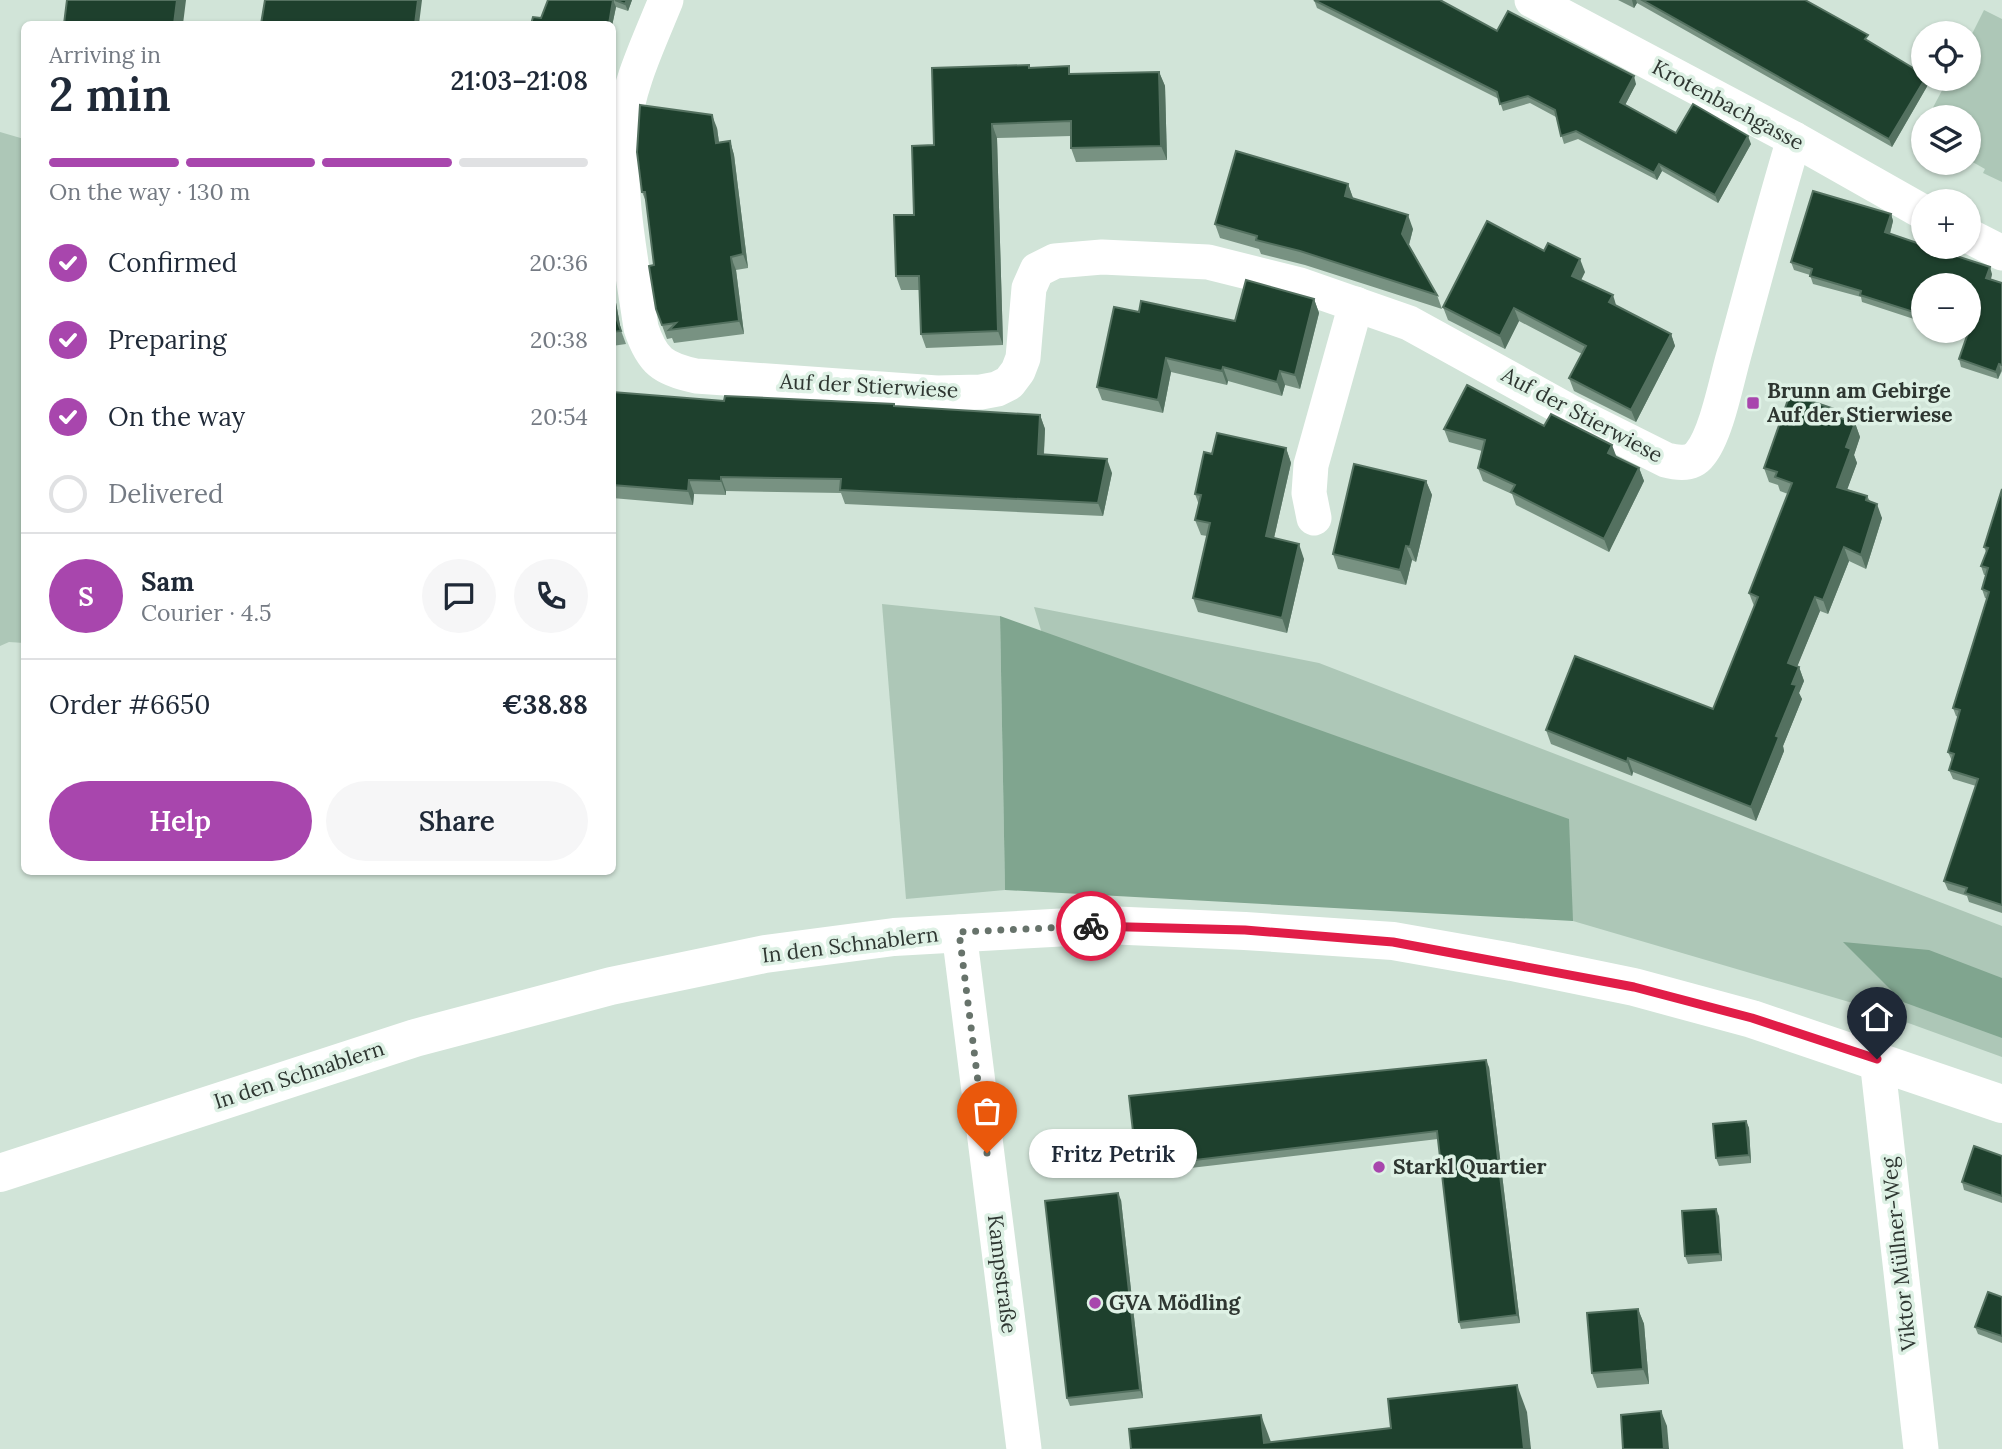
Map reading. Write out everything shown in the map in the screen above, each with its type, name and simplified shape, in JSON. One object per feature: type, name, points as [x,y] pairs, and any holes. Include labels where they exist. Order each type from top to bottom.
[{"type":"street","name":"Auf der Stierwiese","points":[[666,0],[643,57],[623,130],[623,190],[641,328],[647,346],[660,363],[675,371],[731,379],[937,393],[997,389],[1009,383],[1023,358],[1031,279],[1037,270],[1055,261],[1102,257],[1208,261],[1300,285],[1409,323],[1572,413],[1678,464],[1700,455],[1716,421],[1773,207],[1794,139]]},
{"type":"street","name":"Krotenbachgasse","points":[[1532,0],[1794,139],[1911,205]]},
{"type":"street","points":[[1981,242],[2002,253]]},
{"type":"street","points":[[1314,518],[1309,493],[1311,465],[1356,304]]},
{"type":"street","name":"In den Schnablern","points":[[0,1173],[415,1038],[611,986],[765,954],[894,937],[1105,925],[1245,930],[1393,942],[1634,987],[1752,1018],[2002,1104]]},
{"type":"street","name":"Kampstraße","points":[[959,932],[1024,1449]]},
{"type":"street","name":"Viktor Müllner-Weg","points":[[1877,1059],[1921,1449]]},
{"type":"green space","points":[[1984,10],[2002,19],[2002,182],[1983,173],[1985,169],[1981,167],[1981,105],[1934,105],[1942,91],[1981,91],[1981,21],[1978,21]]},
{"type":"green space","points":[[0,132],[21,138],[21,643],[9,642],[0,646]]},
{"type":"green space","points":[[882,604],[1000,616],[1005,890],[906,899]]},
{"type":"green space","points":[[1034,607],[1319,663],[2002,926],[2002,1057],[1856,1004],[1573,921],[1077,750]]},
{"type":"green space","points":[[1000,616],[1569,819],[1573,921],[1005,890]]},
{"type":"green space","points":[[1843,942],[1929,950],[2002,978],[2002,1038],[1903,1002]]},
{"type":"building","points":[[67,0],[177,0],[174,21],[64,21]]},
{"type":"building","points":[[265,0],[418,0],[415,21],[262,21]]},
{"type":"building","points":[[548,0],[613,0],[610,21],[532,21],[533,17],[541,18]]},
{"type":"building","points":[[1314,0],[1440,0],[1497,31],[1508,11],[1634,76],[1620,102],[1676,133],[1693,104],[1748,136],[1715,195],[1659,164],[1654,173],[1576,131],[1561,136],[1555,110],[1528,96],[1500,104],[1497,92]]},
{"type":"building","points":[[1642,0],[1805,0],[1868,35],[1865,39],[1911,67],[1911,91],[1918,91],[1889,139]]},
{"type":"building","points":[[1029,65],[1029,68],[1069,66],[1069,74],[1159,72],[1161,146],[1071,148],[1071,121],[992,124],[998,331],[921,334],[919,276],[896,276],[894,215],[914,215],[912,146],[934,145],[932,68]]},
{"type":"building","points":[[640,105],[712,115],[716,143],[730,141],[743,254],[731,257],[739,321],[669,330],[676,323],[662,325],[656,309],[649,266],[654,265],[637,152]]},
{"type":"building","points":[[1236,151],[1348,184],[1345,196],[1408,215],[1402,234],[1437,295],[1300,251],[1256,240],[1257,236],[1215,224]]},
{"type":"building","points":[[1813,191],[1891,214],[1885,232],[1911,241],[1911,259],[1966,259],[1990,267],[1986,278],[2002,283],[2002,365],[1999,364],[1996,372],[1959,359],[1965,343],[1981,343],[1981,273],[1911,273],[1911,311],[1860,295],[1861,291],[1810,276],[1812,269],[1791,262]]},
{"type":"building","points":[[1487,221],[1544,251],[1548,243],[1580,259],[1572,276],[1613,295],[1609,302],[1671,334],[1631,410],[1569,378],[1586,346],[1514,308],[1500,336],[1443,307]]},
{"type":"building","points":[[1246,280],[1314,299],[1295,375],[1280,371],[1277,382],[1223,367],[1222,371],[1166,358],[1158,400],[1097,387],[1114,307],[1139,312],[1141,301],[1235,321]]},
{"type":"building","points":[[616,317],[621,331],[616,332]]},
{"type":"building","points":[[1467,385],[1544,426],[1551,414],[1612,445],[1608,453],[1639,468],[1604,539],[1511,492],[1515,485],[1478,468],[1485,440],[1444,429]]},
{"type":"building","points":[[616,392],[724,401],[725,396],[894,404],[1040,415],[1038,454],[1107,459],[1098,503],[840,490],[841,479],[721,477],[721,481],[689,480],[688,491],[616,485]]},
{"type":"building","points":[[1790,394],[1840,411],[1838,417],[1855,423],[1846,447],[1851,449],[1837,487],[1867,496],[1866,500],[1877,504],[1861,555],[1844,547],[1823,600],[1815,597],[1788,663],[1799,667],[1792,684],[1797,685],[1751,807],[1628,758],[1627,762],[1546,730],[1575,656],[1713,709],[1758,597],[1749,593],[1792,483],[1775,477],[1777,472],[1764,468]]},
{"type":"building","points":[[1217,433],[1286,448],[1266,536],[1299,544],[1282,618],[1193,598],[1210,523],[1195,520],[1201,495],[1195,494],[1204,452],[1212,454]]},
{"type":"building","points":[[1354,464],[1426,481],[1410,547],[1406,546],[1400,570],[1333,554]]},
{"type":"building","points":[[2002,489],[2002,905],[1965,893],[1967,888],[1944,881],[1978,779],[1949,770],[1954,754],[1948,752],[1960,710],[1953,708],[1989,592],[1982,589],[1988,568],[1981,566],[1988,548],[1984,547]]},
{"type":"building","points":[[1486,1060],[1517,1315],[1459,1322],[1437,1131],[1137,1167],[1129,1096]]},
{"type":"building","points":[[1746,1121],[1749,1155],[1716,1158],[1713,1124]]},
{"type":"building","points":[[1974,1146],[2002,1156],[2002,1196],[1962,1182]]},
{"type":"building","name":"GVA Mödling","points":[[1118,1193],[1140,1390],[1067,1398],[1045,1201]]},
{"type":"building","points":[[1716,1209],[1720,1254],[1685,1256],[1682,1211]]},
{"type":"building","points":[[1988,1292],[2002,1297],[2002,1336],[1975,1327]]},
{"type":"building","points":[[1638,1309],[1643,1369],[1592,1373],[1587,1313]]},
{"type":"building","points":[[1517,1385],[1524,1449],[1131,1449],[1129,1429],[1261,1415],[1264,1443],[1391,1428],[1388,1399]]},
{"type":"building","points":[[1661,1411],[1664,1449],[1623,1449],[1621,1415]]},
{"type":"way so far","points":[[987,1153],[959,932],[1091,926]]},
{"type":"place","name":"Brunn am Gebirge Auf der Stierwiese","points":[[1753,403]]},
{"type":"place","name":"Fritz Petrik","points":[[987,1153]]},
{"type":"place","name":"Starkl Quartier","points":[[1379,1167]]},
{"type":"place","name":"GVA Mödling","points":[[1095,1303]]},
{"type":"route","points":[[1091,926],[1245,930],[1393,942],[1512,962],[1634,987],[1752,1018],[1877,1059]]}]
